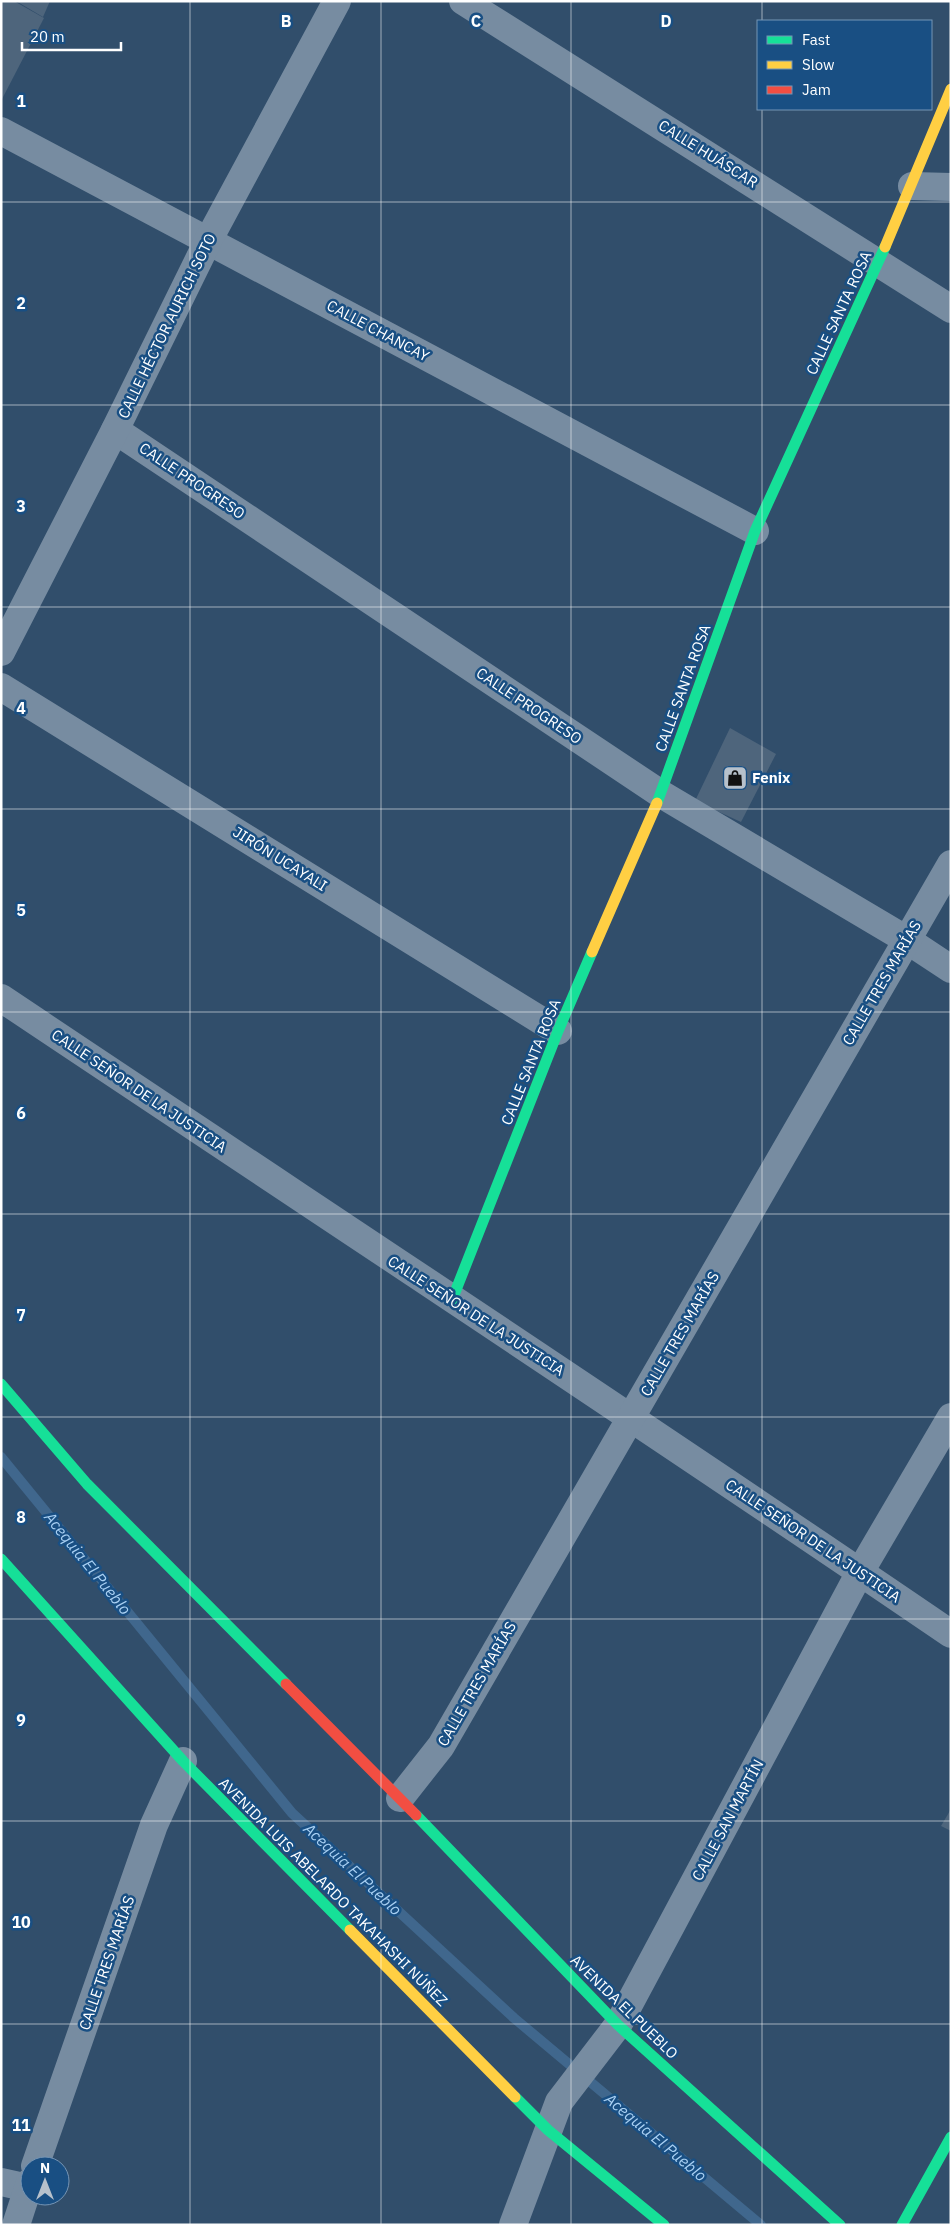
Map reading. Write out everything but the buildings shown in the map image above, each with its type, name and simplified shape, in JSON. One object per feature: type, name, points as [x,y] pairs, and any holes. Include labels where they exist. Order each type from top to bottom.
[{"type":"street","name":"CALLE HÉCTOR AURICH SOTO","points":[[1,652],[115,430],[208,241],[337,1]]},
{"type":"street","name":"CALLE HUÁSCAR","points":[[463,1],[951,309]]},
{"type":"street","name":"CALLE SANTA ROSA","points":[[452,1300],[558,1032],[662,794],[755,532],[879,262],[951,89]]},
{"type":"street","name":"CALLE CHANCAY","points":[[1,131],[755,532]]},
{"type":"street","points":[[912,186],[951,187]]},
{"type":"street","name":"CALLE PROGRESO","points":[[115,430],[662,794],[951,968]]},
{"type":"street","name":"JIRÓN UCAYALI","points":[[1,687],[558,1032]]},
{"type":"street","name":"CALLE TRES MARÍAS","points":[[400,1798],[441,1746],[951,864]]},
{"type":"street","name":"CALLE SEÑOR DE LA JUSTICIA","points":[[1,998],[452,1300],[632,1418],[951,1634]]},
{"type":"street","points":[[1,1384],[87,1484],[400,1798]]},
{"type":"street","name":"CALLE SAN MARTÍN","points":[[513,2225],[559,2102],[618,2025],[860,1572],[951,1417]]},
{"type":"street","name":"AVENIDA LUIS ABELARDO TAKAHASHI NÚÑEZ","points":[[1,1559],[183,1762],[548,2130],[664,2225]]},
{"type":"street","name":"CALLE TRES MARÍAS","points":[[39,2156],[154,1825],[183,1762]]},
{"type":"street","name":"AVENIDA EL PUEBLO","points":[[400,1798],[618,2025],[840,2225]]},
{"type":"street","points":[[902,2225],[951,2136]]},
{"type":"street","points":[[1,2182],[20,2180]]},
{"type":"street","name":"CALLE TRES MARÍAS","points":[[16,2225],[22,2206]]},
{"type":"waterway","name":"Acequia El Pueblo","points":[[1,1457],[292,1813],[514,2018],[761,2225]]},
{"type":"traffic: fast","points":[[657,803],[755,531],[885,247]]},
{"type":"traffic: fast","points":[[452,1300],[558,1031],[592,952]]},
{"type":"traffic: fast","points":[[1,1384],[87,1484],[286,1684]]},
{"type":"traffic: fast","points":[[1,1559],[183,1761],[350,1930]]},
{"type":"traffic: fast","points":[[416,1815],[618,2025],[840,2225]]},
{"type":"traffic: fast","points":[[515,2097],[548,2130],[664,2225]]},
{"type":"traffic: fast","points":[[902,2225],[951,2137]]},
{"type":"traffic: slow","points":[[885,247],[951,89]]},
{"type":"traffic: slow","points":[[592,952],[657,803]]},
{"type":"traffic: slow","points":[[350,1930],[515,2097]]},
{"type":"traffic: jam","points":[[286,1684],[416,1815]]},
{"type":"place","name":"Fenix","points":[[735,778]]}]
